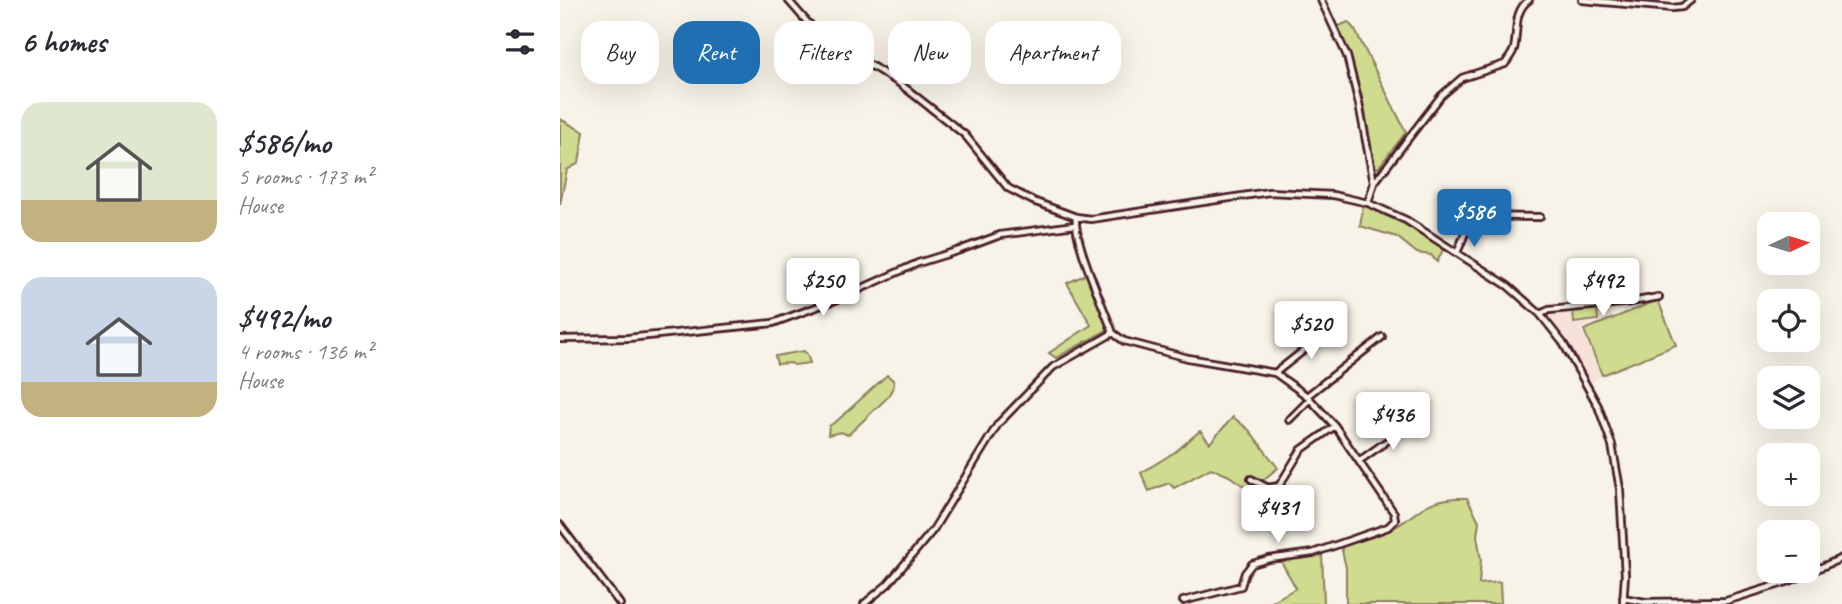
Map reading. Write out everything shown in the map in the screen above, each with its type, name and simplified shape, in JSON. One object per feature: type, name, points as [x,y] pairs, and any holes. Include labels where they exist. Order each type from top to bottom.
[{"type":"street","points":[[788,0],[808,23],[825,37],[900,83],[965,135],[1008,188],[1033,201],[1076,217],[1103,218],[1162,206],[1269,192],[1333,195],[1368,203],[1406,220],[1508,286],[1540,314],[1563,343],[1598,406],[1612,445],[1620,488],[1625,575],[1623,601],[1726,601],[1790,581],[1842,558]]},
{"type":"street","points":[[1321,0],[1347,56],[1374,183]]},
{"type":"street","points":[[1368,203],[1374,183],[1429,110],[1451,87],[1462,78],[1505,64],[1514,49],[1518,15],[1529,0]]},
{"type":"street","points":[[1582,0],[1672,8],[1682,7],[1691,0]]},
{"type":"street","points":[[1457,253],[1472,216],[1540,217]]},
{"type":"street","points":[[1076,217],[1075,225],[1081,247],[1113,333],[1124,341],[1188,358],[1275,373],[1309,398],[1335,426],[1394,513],[1395,520],[1391,525],[1313,553],[1252,564],[1247,569],[1241,586],[1183,601]]},
{"type":"street","points":[[560,338],[628,338],[772,323],[838,299],[918,263],[1000,235],[1075,225]]},
{"type":"street","points":[[1540,314],[1549,310],[1659,297]]},
{"type":"street","points":[[1275,373],[1331,330]]},
{"type":"street","points":[[864,604],[888,584],[933,530],[998,424],[1053,367],[1113,333]]},
{"type":"street","points":[[1289,420],[1309,398],[1382,337]]},
{"type":"street","points":[[1360,461],[1412,423]]},
{"type":"street","points":[[1251,479],[1260,486],[1276,488],[1284,480],[1301,450],[1335,426]]},
{"type":"street","points":[[560,525],[620,604]]},
{"type":"shaded area","points":[[1609,306],[1611,317],[1581,329],[1601,376],[1590,383],[1563,339],[1544,315],[1550,312]]},
{"type":"green space","points":[[1348,22],[1355,30],[1406,132],[1378,168],[1374,166],[1357,78],[1337,27]]},
{"type":"green space","points":[[560,119],[584,132],[579,163],[567,170],[560,204]]},
{"type":"green space","points":[[1363,205],[1404,224],[1444,248],[1437,262],[1431,255],[1417,253],[1397,237],[1360,226]]},
{"type":"green space","points":[[1091,272],[1109,329],[1056,358],[1049,353],[1091,325],[1067,283]]},
{"type":"green space","points":[[1658,300],[1676,345],[1602,375],[1584,330]]},
{"type":"green space","points":[[1597,308],[1598,320],[1574,323],[1573,311]]},
{"type":"green space","points":[[804,351],[810,363],[777,364],[775,356]]},
{"type":"green space","points":[[887,375],[894,385],[888,397],[848,435],[841,432],[828,435],[829,426]]},
{"type":"green space","points":[[1233,417],[1249,430],[1278,468],[1250,490],[1211,468],[1174,488],[1169,483],[1149,491],[1141,473],[1175,452],[1200,431],[1210,443]]},
{"type":"green space","points":[[1467,498],[1479,521],[1479,584],[1500,582],[1501,604],[1346,604],[1346,568],[1341,546],[1385,533],[1434,502]]},
{"type":"green space","points":[[1322,553],[1324,604],[1268,604],[1296,588],[1279,558],[1302,558]]}]
